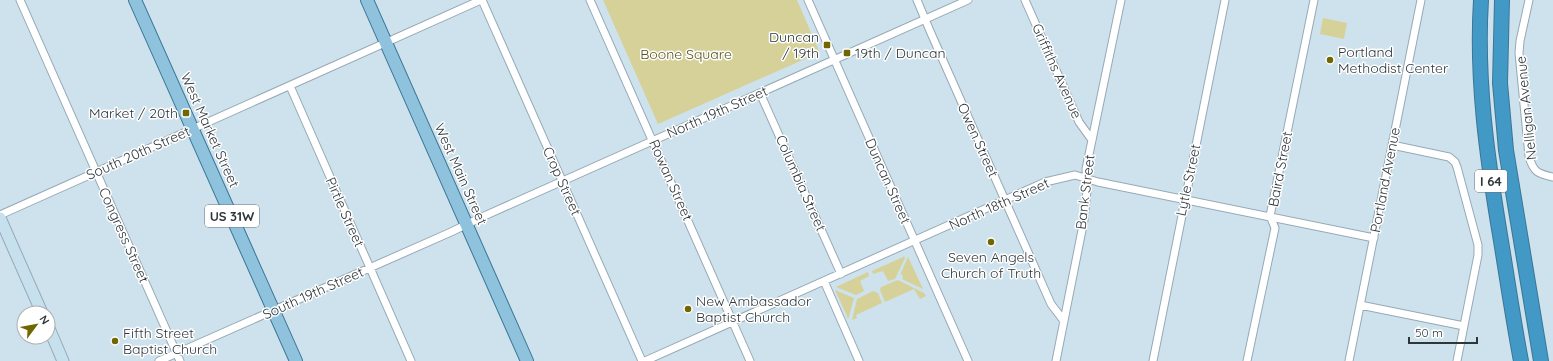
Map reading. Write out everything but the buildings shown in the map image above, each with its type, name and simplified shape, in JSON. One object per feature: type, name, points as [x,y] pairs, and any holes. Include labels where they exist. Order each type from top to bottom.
[{"type":"highway","name":"I 64","points":[[1481,0],[1480,36],[1482,107],[1492,186],[1521,361]]},
{"type":"highway","name":"I 64","points":[[1502,0],[1500,83],[1506,150],[1541,361]]},
{"type":"main road","name":"West Market Street","points":[[136,0],[296,361]]},
{"type":"main road","name":"West Main Street","points":[[367,0],[527,361]]},
{"type":"street","name":"Congress Street","points":[[20,0],[180,361]]},
{"type":"street","name":"South 20th Street","points":[[0,216],[96,171],[481,0]]},
{"type":"street","name":"Crop Street","points":[[481,0],[642,361]]},
{"type":"street","name":"Rowan Street","points":[[590,0],[750,361]]},
{"type":"street","name":"Duncan Street","points":[[808,0],[968,361]]},
{"type":"street","name":"Owen Street","points":[[917,0],[1051,304],[1064,321]]},
{"type":"street","name":"North 19th Street","points":[[466,225],[968,0]]},
{"type":"street","name":"Griffiths Avenue","points":[[1025,0],[1079,122],[1092,140]]},
{"type":"street","name":"Bank Street","points":[[1056,361],[1084,220],[1087,190],[1086,169],[1121,0]]},
{"type":"street","name":"Lytle Street","points":[[1153,361],[1225,0]]},
{"type":"street","name":"Baird Street","points":[[1247,361],[1275,228],[1270,216],[1314,0]]},
{"type":"street","name":"Portland Avenue","points":[[1349,361],[1421,0]]},
{"type":"street","name":"Nelligan Avenue","points":[[1529,0],[1520,41],[1519,53],[1529,156],[1533,169],[1537,172],[1553,177]]},
{"type":"street","name":"Pirtle Street","points":[[290,86],[411,361]]},
{"type":"street","name":"Columbia Street","points":[[760,93],[841,274]]},
{"type":"street","points":[[1392,145],[1437,154],[1453,159],[1457,167],[1478,245],[1478,255],[1457,361]]},
{"type":"street","name":"North 18th Street","points":[[645,361],[1005,200],[1053,180],[1075,175],[1098,182],[1374,238]]},
{"type":"street","points":[[0,216],[39,305]]},
{"type":"street","name":"South 19th Street","points":[[159,361],[466,225]]},
{"type":"street","points":[[824,281],[859,361]]},
{"type":"street","points":[[1360,305],[1464,326]]},
{"type":"street","points":[[56,345],[63,361]]},
{"type":"green space","name":"Boone Square","points":[[603,0],[797,0],[819,51],[816,54],[658,124]]},
{"type":"green space","points":[[1323,18],[1347,23],[1344,39],[1320,34]]},
{"type":"green space","points":[[904,256],[905,258],[895,279],[888,281],[883,271],[873,274],[872,271]]},
{"type":"green space","points":[[908,257],[923,289],[902,279],[902,274],[900,275]]},
{"type":"green space","points":[[868,272],[869,276],[860,281],[864,291],[856,295],[836,287]]},
{"type":"green space","points":[[898,280],[924,293],[926,296],[920,299],[914,289],[885,302],[880,290],[881,287]]},
{"type":"green space","points":[[835,290],[854,298],[848,320],[847,316]]},
{"type":"green space","points":[[873,291],[878,293],[882,303],[856,315],[857,318],[852,320],[857,299]]},
{"type":"place","name":"Duncan / 19th","points":[[827,45]]},
{"type":"place","name":"19th / Duncan","points":[[847,53]]},
{"type":"place","name":"Portland Methodist Center","points":[[1330,60]]},
{"type":"place","name":"Market / 20th","points":[[186,113]]},
{"type":"place","name":"Seven Angels Church of Truth","points":[[991,242]]},
{"type":"place","name":"New Ambassador Baptist Church","points":[[688,309]]},
{"type":"place","name":"Fifth Street Baptist Church","points":[[115,341]]}]
